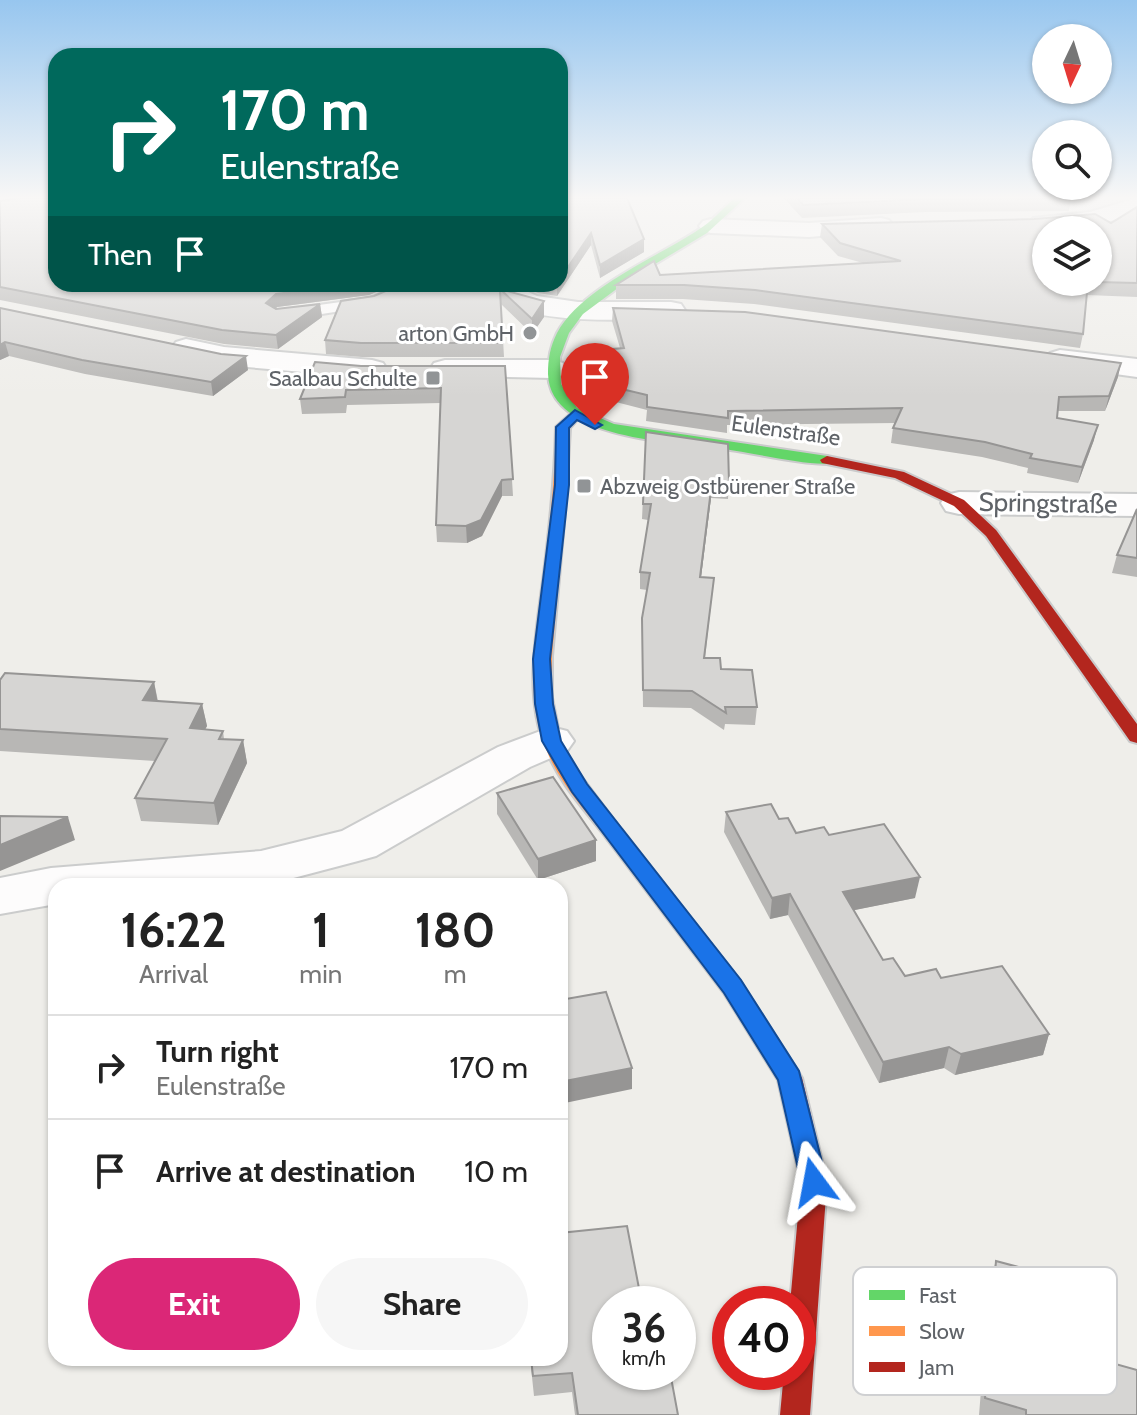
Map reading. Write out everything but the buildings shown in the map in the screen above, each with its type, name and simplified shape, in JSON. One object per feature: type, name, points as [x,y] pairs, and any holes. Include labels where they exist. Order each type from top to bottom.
[{"type":"main road","points":[[647,264],[581,310],[556,348],[552,369],[557,393],[575,414],[563,427],[562,485],[542,659],[544,704],[551,741],[579,788],[732,987],[790,1078],[814,1182],[795,1415]]},
{"type":"main road","name":"Eulenstraße","points":[[575,414],[595,425],[642,436],[874,468],[899,475],[959,503],[991,533],[1137,737]]},
{"type":"street","points":[[506,292],[542,305],[581,310],[697,311]]},
{"type":"street","points":[[165,344],[224,356],[315,366],[552,369]]},
{"type":"street","points":[[1040,356],[1137,368]]},
{"type":"street","name":"Springstraße","points":[[959,503],[1137,505]]},
{"type":"street","points":[[150,878],[261,869],[358,844],[514,757],[551,741]]},
{"type":"street","points":[[0,896],[48,887]]},
{"type":"lane","points":[[279,315],[374,302],[392,292]]},
{"type":"traffic: fast","points":[[648,264],[579,312],[563,333],[554,357],[555,384],[559,395],[572,411],[611,428],[827,460]]},
{"type":"traffic: slow","points":[[575,414],[563,427],[559,501],[543,656],[544,698],[551,738],[562,763],[615,835]]},
{"type":"traffic: jam","points":[[827,460],[899,475],[959,503],[991,533],[1137,737]]},
{"type":"traffic: jam","points":[[615,835],[732,987],[790,1078],[814,1182],[795,1415]]},
{"type":"place","name":"arton GmbH","points":[[530,333]]},
{"type":"place","name":"Saalbau Schulte","points":[[433,378]]},
{"type":"place","name":"Abzweig Ostbürener Straße","points":[[584,486]]},
{"type":"route","points":[[595,425],[575,414],[563,427],[562,485],[542,659],[544,704],[551,741],[579,788],[732,987],[790,1078],[814,1182]]}]
